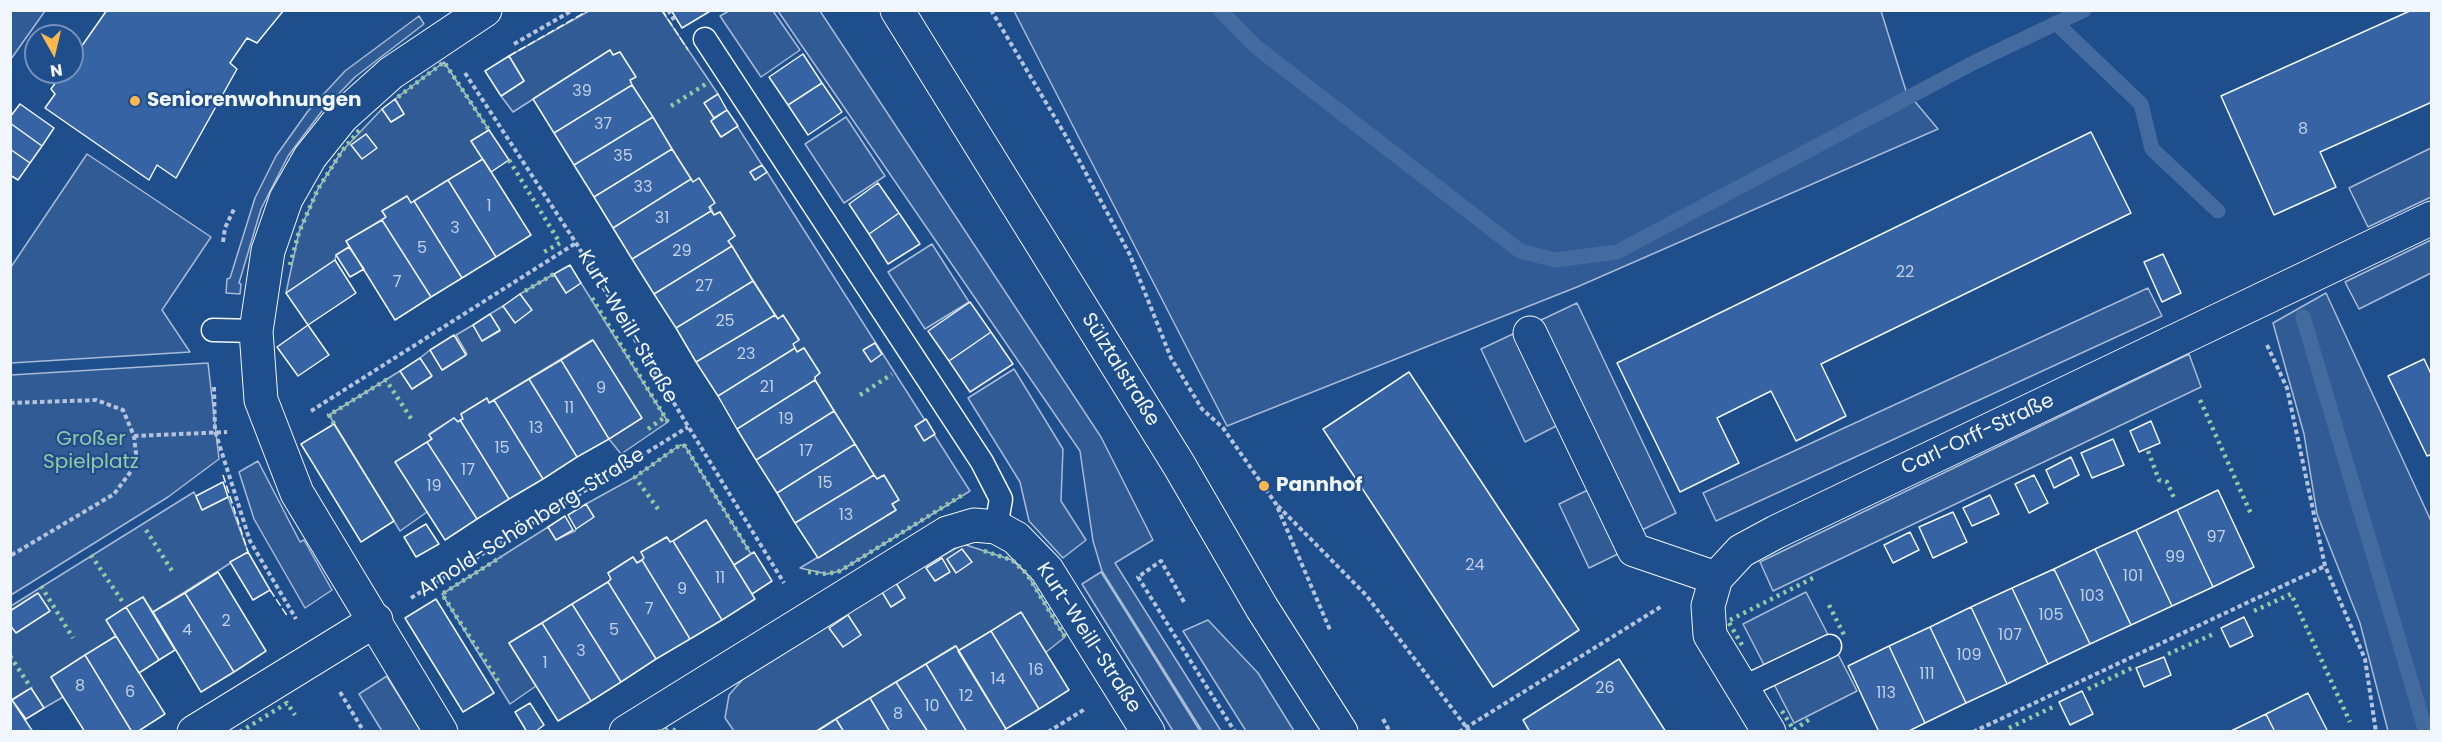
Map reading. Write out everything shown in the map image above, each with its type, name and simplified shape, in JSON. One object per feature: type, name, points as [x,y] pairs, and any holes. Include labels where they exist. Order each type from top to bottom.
[{"type":"street","name":"Sülztalstraße","points":[[897,10],[1179,465],[1262,608],[1336,723]]},
{"type":"street","points":[[441,732],[376,620],[297,493],[261,400],[256,331],[268,251],[286,199],[310,157],[342,117],[391,74],[478,12]]},
{"type":"street","name":"Carl-Orff-Straße","points":[[1769,732],[1710,635],[1708,606],[1716,578],[1741,552],[1776,532],[2432,218]]},
{"type":"street","points":[[1530,333],[1634,550],[1716,578]]},
{"type":"street","points":[[626,732],[946,533],[974,525],[1006,532]]},
{"type":"street","name":"Kurt-Weill-Straße","points":[[1006,532],[1047,570],[1148,732]]},
{"type":"street","points":[[194,732],[376,620]]},
{"type":"lane","points":[[705,39],[982,462],[1001,499],[1006,532]]},
{"type":"lane","points":[[213,330],[256,331]]},
{"type":"lane","points":[[1742,687],[1830,646]]},
{"type":"path","points":[[504,50],[573,10]]},
{"type":"path","points":[[991,10],[1068,138],[1130,255],[1171,357],[1202,408],[1223,428],[1276,504],[1366,595],[1469,729]]},
{"type":"path","name":"Kurt-Weill-Straße","points":[[444,36],[576,243],[807,619]]},
{"type":"path","points":[[465,72],[475,67]]},
{"type":"path","points":[[134,436],[215,431],[274,436],[576,243]]},
{"type":"path","points":[[2250,306],[2287,388],[2325,566],[2364,659],[2376,732]]},
{"type":"path","points":[[10,402],[96,400],[123,410],[134,436],[136,454],[132,470],[114,494],[10,556]]},
{"type":"path","name":"Arnold-Schönberg-Straße","points":[[376,620],[688,427]]},
{"type":"path","points":[[1276,504],[1334,636]]},
{"type":"path","points":[[1184,602],[1161,561],[1138,577],[1235,732]]},
{"type":"path","points":[[1974,732],[2325,566]]},
{"type":"path","points":[[1459,732],[1469,729],[1642,616],[1716,578]]},
{"type":"shaded area","points":[[10,11],[45,11],[36,24],[24,24],[24,41],[11,59]]},
{"type":"shaded area","points":[[589,11],[662,11],[718,94],[705,103],[714,118],[711,121],[720,136],[737,126],[762,165],[751,173],[756,180],[767,172],[970,491],[840,571],[827,574],[800,568],[896,510],[892,504],[898,500],[883,476],[877,479],[874,475],[815,380],[820,373],[804,348],[797,352],[793,344],[799,339],[783,316],[778,319],[728,241],[735,236],[720,212],[714,215],[699,178],[693,182],[632,85],[630,80],[635,77],[620,52],[613,55],[610,50],[513,112],[501,96],[524,81],[509,56]]},
{"type":"shaded area","points":[[729,11],[773,11],[800,50],[761,77],[720,16]]},
{"type":"shaded area","points":[[778,11],[820,11],[1101,437],[1153,540],[1115,563],[1221,731],[1202,731],[1102,571],[1093,541],[1080,451]]},
{"type":"shaded area","points":[[1014,11],[1881,11],[1906,91],[1938,129],[1577,287],[1227,426]]},
{"type":"shaded area","points":[[419,16],[424,24],[355,77],[322,111],[288,156],[261,209],[239,283],[241,284],[240,294],[226,293],[227,279],[230,278],[255,198],[276,156],[308,111],[345,71]]},
{"type":"shaded area","points":[[444,62],[489,130],[471,141],[483,159],[411,203],[407,196],[382,211],[386,217],[347,241],[349,247],[336,255],[335,260],[286,293],[299,232],[318,189],[342,151],[382,109],[391,122],[404,114],[395,99]]},
{"type":"shaded area","points":[[846,117],[885,176],[844,203],[805,144]]},
{"type":"shaded area","points":[[2431,148],[2431,197],[2368,227],[2349,188]]},
{"type":"shaded area","points":[[87,154],[211,237],[162,310],[190,352],[11,363],[11,267]]},
{"type":"shaded area","points":[[2431,240],[2431,273],[2359,309],[2345,282]]},
{"type":"shaded area","points":[[932,244],[969,302],[925,329],[888,272]]},
{"type":"shaded area","points":[[554,274],[566,293],[581,283],[668,422],[621,454],[609,439],[592,340],[489,403],[486,399],[461,414],[463,419],[458,422],[454,418],[429,434],[432,439],[427,512],[400,531],[329,415],[400,371],[412,389],[431,377],[420,358],[430,350],[443,370],[467,354],[456,335],[473,325],[482,341],[500,331],[490,314],[503,306],[515,322],[531,310],[520,294]]},
{"type":"shaded area","points":[[2148,288],[2162,316],[1716,521],[1703,493]]},
{"type":"shaded area","points":[[2326,293],[2431,521],[2431,731],[2388,731],[2360,623],[2317,514],[2304,434],[2273,323]]},
{"type":"shaded area","points":[[1577,303],[1676,513],[1640,531],[1541,320]]},
{"type":"shaded area","points":[[1515,333],[1558,425],[1525,442],[1481,349]]},
{"type":"shaded area","points":[[2189,354],[2201,387],[1773,591],[1760,562]]},
{"type":"shaded area","name":"Großer Spielplatz","points":[[208,363],[219,459],[168,497],[11,595],[11,375]]},
{"type":"shaded area","points":[[1014,369],[1063,449],[1061,501],[1086,540],[1063,558],[1029,521],[1020,482],[968,398]]},
{"type":"shaded area","points":[[680,445],[685,446],[751,554],[734,565],[706,520],[673,541],[670,542],[666,537],[641,552],[644,558],[642,560],[637,563],[633,557],[608,573],[611,579],[608,582],[509,643],[536,686],[510,704],[442,594],[548,527],[557,539],[575,531],[586,504],[635,477]]},
{"type":"shaded area","points":[[258,461],[300,542],[304,540],[332,590],[305,608],[254,519],[239,472]]},
{"type":"shaded area","points":[[1590,489],[1620,553],[1589,568],[1559,504]]},
{"type":"shaded area","points":[[194,492],[202,510],[228,497],[248,552],[153,612],[143,597],[107,621],[116,636],[51,677],[63,697],[44,708],[31,688],[11,700],[11,606]]},
{"type":"shaded area","points":[[963,544],[1012,560],[1027,574],[1065,637],[1045,653],[991,631],[958,651],[955,646],[816,731],[734,731],[725,718],[729,695],[743,679],[882,592],[905,598],[896,583]]},
{"type":"shaded area","points":[[1101,572],[1200,731],[1173,731],[1082,584]]},
{"type":"shaded area","points":[[1806,592],[1857,691],[1794,723],[1743,624]]},
{"type":"shaded area","points":[[1208,620],[1258,673],[1294,731],[1246,731],[1183,631]]},
{"type":"shaded area","points":[[387,676],[421,731],[382,731],[359,694]]},
{"type":"building","name":"Seniorenwohnungen","points":[[107,10],[284,10],[257,43],[247,38],[230,63],[237,69],[176,178],[157,165],[149,180],[45,108],[55,94],[51,89],[55,84],[84,84],[84,43]]},
{"type":"building","points":[[671,10],[712,10],[682,28]]},
{"type":"building","points":[[2412,10],[2432,10],[2432,102],[2320,152],[2336,187],[2274,215],[2221,96]]},
{"type":"building","points":[[610,50],[613,55],[620,52],[636,77],[630,80],[632,85],[554,133],[533,99]]},
{"type":"building","points":[[803,54],[822,83],[788,105],[769,77]]},
{"type":"building","points":[[509,56],[524,81],[501,96],[485,71]]},
{"type":"building","points":[[822,83],[842,112],[808,135],[788,105]]},
{"type":"building","points":[[632,85],[653,117],[574,165],[554,133]]},
{"type":"building","points":[[718,94],[727,110],[714,118],[704,103]]},
{"type":"building","points":[[395,99],[404,114],[391,122],[382,109]]},
{"type":"building","points":[[20,104],[54,128],[42,146],[10,123],[10,117]]},
{"type":"building","points":[[727,110],[738,126],[721,137],[711,121]]},
{"type":"building","points":[[653,117],[672,149],[594,197],[574,165]]},
{"type":"building","points":[[10,123],[42,146],[30,163],[10,149]]},
{"type":"building","points":[[489,130],[509,160],[491,172],[471,141]]},
{"type":"building","points":[[2091,132],[2131,213],[1821,364],[1846,416],[1796,441],[1771,391],[1717,418],[1739,463],[1680,492],[1617,363]]},
{"type":"building","points":[[366,134],[377,148],[362,159],[351,145]]},
{"type":"building","points":[[10,149],[30,163],[18,180],[10,175]]},
{"type":"building","points":[[672,149],[691,179],[613,228],[594,197]]},
{"type":"building","points":[[483,159],[531,235],[496,257],[448,180]]},
{"type":"building","points":[[762,165],[767,172],[755,180],[750,172]]},
{"type":"building","points":[[699,178],[715,203],[709,207],[711,211],[632,259],[613,228],[691,179],[693,182]]},
{"type":"building","points":[[448,180],[496,257],[462,278],[414,201]]},
{"type":"building","points":[[878,183],[899,213],[869,234],[849,204]]},
{"type":"building","points":[[407,196],[411,203],[414,201],[462,278],[431,297],[382,220],[386,217],[382,211]]},
{"type":"building","points":[[711,211],[714,215],[720,212],[735,236],[728,241],[732,246],[654,294],[632,259]]},
{"type":"building","points":[[899,213],[920,244],[888,264],[869,234]]},
{"type":"building","points":[[382,220],[431,297],[395,320],[346,241]]},
{"type":"building","points":[[732,246],[753,281],[676,328],[654,294]]},
{"type":"building","points":[[349,247],[364,269],[350,277],[336,255]]},
{"type":"building","points":[[2163,254],[2181,293],[2162,302],[2144,262]]},
{"type":"building","points":[[335,260],[356,293],[308,325],[286,293]]},
{"type":"building","points":[[570,265],[581,283],[566,293],[554,274]]},
{"type":"building","points":[[753,281],[775,315],[696,362],[676,328]]},
{"type":"building","points":[[520,294],[532,310],[515,323],[503,306]]},
{"type":"building","points":[[970,302],[991,332],[949,361],[928,331]]},
{"type":"building","points":[[490,314],[500,330],[482,341],[473,325]]},
{"type":"building","points":[[775,315],[778,319],[783,315],[799,340],[793,344],[795,348],[718,396],[696,362]]},
{"type":"building","points":[[308,325],[329,355],[298,376],[277,347]]},
{"type":"building","points":[[991,332],[1013,364],[970,392],[949,361]]},
{"type":"building","points":[[454,335],[466,355],[442,370],[430,350]]},
{"type":"building","points":[[593,340],[642,418],[609,439],[561,360]]},
{"type":"building","points":[[875,343],[882,354],[871,362],[863,350]]},
{"type":"building","points":[[795,348],[797,352],[804,348],[820,373],[815,380],[737,429],[718,396]]},
{"type":"building","points":[[420,358],[432,376],[412,389],[400,371]]},
{"type":"building","points":[[2424,359],[2432,376],[2432,454],[2427,456],[2388,376]]},
{"type":"building","points":[[561,360],[609,439],[577,457],[529,379]]},
{"type":"building","points":[[1409,372],[1579,630],[1493,687],[1323,429]]},
{"type":"building","points":[[529,379],[577,457],[543,479],[494,400]]},
{"type":"building","points":[[815,380],[834,411],[756,460],[737,429]]},
{"type":"building","points":[[487,398],[489,403],[494,400],[543,479],[509,499],[460,420],[463,419],[461,414]]},
{"type":"building","points":[[834,411],[855,444],[777,493],[756,460]]},
{"type":"building","points":[[454,418],[458,422],[460,420],[509,499],[477,519],[427,442],[432,439],[429,435]]},
{"type":"building","points":[[926,419],[935,434],[924,441],[915,426]]},
{"type":"building","points":[[2151,421],[2160,443],[2139,452],[2130,431]]},
{"type":"building","points":[[334,424],[394,521],[361,542],[301,444]]},
{"type":"building","points":[[2113,439],[2124,465],[2092,478],[2081,453]]},
{"type":"building","points":[[427,442],[477,519],[445,540],[395,462]]},
{"type":"building","points":[[855,444],[874,475],[795,523],[777,493]]},
{"type":"building","points":[[2071,457],[2079,475],[2054,488],[2046,470]]},
{"type":"building","points":[[874,475],[877,479],[884,475],[899,500],[892,504],[896,510],[818,558],[795,523]]},
{"type":"building","points":[[2034,475],[2048,503],[2029,513],[2015,484]]},
{"type":"building","points":[[223,482],[228,497],[202,510],[196,496]]},
{"type":"building","points":[[2218,490],[2254,567],[2213,587],[2177,510]]},
{"type":"building","points":[[1990,495],[1999,514],[1972,526],[1963,508]]},
{"type":"building","points":[[586,504],[594,517],[576,529],[568,515]]},
{"type":"building","points":[[2177,510],[2213,587],[2172,606],[2136,530]]},
{"type":"building","points":[[1953,512],[1967,542],[1933,558],[1919,527]]},
{"type":"building","points":[[565,516],[573,530],[556,540],[548,527]]},
{"type":"building","points":[[706,520],[755,599],[722,620],[673,541]]},
{"type":"building","points":[[426,524],[439,544],[416,557],[404,537]]},
{"type":"building","points":[[2136,530],[2172,606],[2131,625],[2095,549]]},
{"type":"building","points":[[1910,532],[1919,550],[1893,563],[1884,545]]},
{"type":"building","points":[[667,537],[670,542],[673,541],[722,620],[690,639],[642,560],[644,558],[641,552]]},
{"type":"building","points":[[962,549],[972,562],[956,573],[947,559]]},
{"type":"building","points":[[2095,549],[2131,625],[2090,644],[2054,569]]},
{"type":"building","points":[[248,552],[270,590],[253,600],[230,562]]},
{"type":"building","points":[[754,552],[772,581],[752,594],[734,565]]},
{"type":"building","points":[[633,557],[637,563],[642,560],[690,639],[656,659],[608,582],[611,579],[608,573]]},
{"type":"building","points":[[942,558],[950,572],[935,581],[926,568]]},
{"type":"building","points":[[2054,569],[2090,644],[2048,664],[2012,588]]},
{"type":"building","points":[[218,572],[266,651],[234,672],[185,593]]},
{"type":"building","points":[[608,582],[656,659],[621,682],[572,604]]},
{"type":"building","points":[[896,583],[905,598],[891,607],[882,592]]},
{"type":"building","points":[[2012,588],[2048,664],[2007,684],[1971,607]]},
{"type":"building","points":[[38,593],[50,611],[16,633],[10,625],[10,611]]},
{"type":"building","points":[[185,593],[234,672],[201,692],[153,612]]},
{"type":"building","points":[[143,597],[175,650],[159,660],[126,607]]},
{"type":"building","points":[[436,599],[494,693],[463,712],[405,618]]},
{"type":"building","points":[[572,604],[621,682],[591,701],[542,623]]},
{"type":"building","points":[[126,607],[159,660],[139,673],[106,620]]},
{"type":"building","points":[[1971,607],[2007,684],[1966,703],[1930,627]]},
{"type":"building","points":[[1021,612],[1069,690],[1039,709],[991,631]]},
{"type":"building","points":[[848,615],[861,635],[843,647],[829,628]]},
{"type":"building","points":[[2244,617],[2253,636],[2230,647],[2221,628]]},
{"type":"building","points":[[542,623],[591,701],[558,721],[509,643]]},
{"type":"building","points":[[1930,627],[1966,703],[1925,723],[1889,646]]},
{"type":"building","points":[[991,631],[1039,709],[1006,729],[958,651]]},
{"type":"building","points":[[116,636],[165,714],[137,732],[132,732],[85,655]]},
{"type":"building","points":[[956,646],[1006,729],[1002,732],[967,732],[926,664]]},
{"type":"building","points":[[1889,646],[1925,723],[1907,732],[1879,732],[1848,666]]},
{"type":"building","points":[[85,655],[132,732],[85,732],[63,697],[51,677]]},
{"type":"building","points":[[2164,657],[2171,675],[2144,687],[2136,668]]},
{"type":"building","points":[[1619,659],[1666,732],[1530,732],[1523,720]]},
{"type":"building","points":[[926,664],[967,732],[928,732],[896,682]]},
{"type":"building","points":[[896,682],[928,732],[890,732],[870,698]]},
{"type":"building","points":[[31,688],[44,708],[26,719],[12,700]]},
{"type":"building","points":[[2082,691],[2093,714],[2070,725],[2059,702]]},
{"type":"building","points":[[2308,693],[2328,732],[2275,732],[2266,714]]},
{"type":"building","points":[[870,698],[890,732],[844,732],[836,719]]},
{"type":"building","points":[[10,700],[12,700],[33,732],[10,732]]},
{"type":"building","points":[[530,703],[544,725],[535,732],[527,732],[515,712]]},
{"type":"building","points":[[2266,714],[2275,732],[2229,732]]},
{"type":"building","points":[[836,719],[844,732],[816,732]]},
{"type":"waterway","points":[[1220,10],[1255,46],[1520,251],[1555,260],[1617,252],[1975,62],[2084,10]]},
{"type":"waterway","points":[[2056,23],[2141,104],[2152,149],[2218,211]]},
{"type":"waterway","points":[[2303,317],[2426,732]]},
{"type":"hedge","points":[[398,97],[444,62],[489,130]]},
{"type":"hedge","points":[[671,106],[709,82]]},
{"type":"hedge","points":[[290,265],[299,232],[318,189],[342,151],[361,128]]},
{"type":"hedge","points":[[509,160],[560,243],[544,252]]},
{"type":"hedge","points":[[525,291],[554,274]]},
{"type":"hedge","points":[[592,298],[668,422]]},
{"type":"hedge","points":[[860,395],[892,374]]},
{"type":"hedge","points":[[334,424],[329,415],[386,380],[412,420]]},
{"type":"hedge","points":[[2200,400],[2251,514]]},
{"type":"hedge","points":[[648,429],[665,417]]},
{"type":"hedge","points":[[658,509],[635,477],[680,445],[685,446],[751,554]]},
{"type":"hedge","points":[[2148,451],[2159,480],[2167,482],[2175,500]]},
{"type":"hedge","points":[[808,572],[827,574],[840,571],[964,494]]},
{"type":"hedge","points":[[146,530],[174,574]]},
{"type":"hedge","points":[[984,551],[1012,560],[1027,574],[1065,637]]},
{"type":"hedge","points":[[91,555],[122,601]]},
{"type":"hedge","points":[[498,681],[442,594],[501,557]]},
{"type":"hedge","points":[[1742,645],[1728,621],[1813,578]]},
{"type":"hedge","points":[[41,586],[73,638]]},
{"type":"hedge","points":[[2254,611],[2291,594],[2350,722]]},
{"type":"hedge","points":[[1829,605],[1844,635]]},
{"type":"hedge","points":[[2168,654],[2216,633]]},
{"type":"hedge","points":[[10,656],[31,688]]},
{"type":"hedge","points":[[2088,689],[2132,668]]},
{"type":"hedge","points":[[240,732],[287,703],[295,715]]},
{"type":"hedge","points":[[2009,728],[2055,706]]},
{"type":"hedge","points":[[1782,711],[1794,730],[1811,718]]},
{"type":"hedge","points":[[658,732],[670,729],[680,732]]},
{"type":"fence","points":[[509,56],[589,10]]},
{"type":"fence","points":[[662,10],[688,50]]},
{"type":"fence","points":[[223,475],[248,552]]},
{"type":"fence","points":[[270,590],[288,617]]},
{"type":"place","name":"Seniorenwohnungen","points":[[135,101]]},
{"type":"place","name":"Pannhof","points":[[1264,486]]}]
